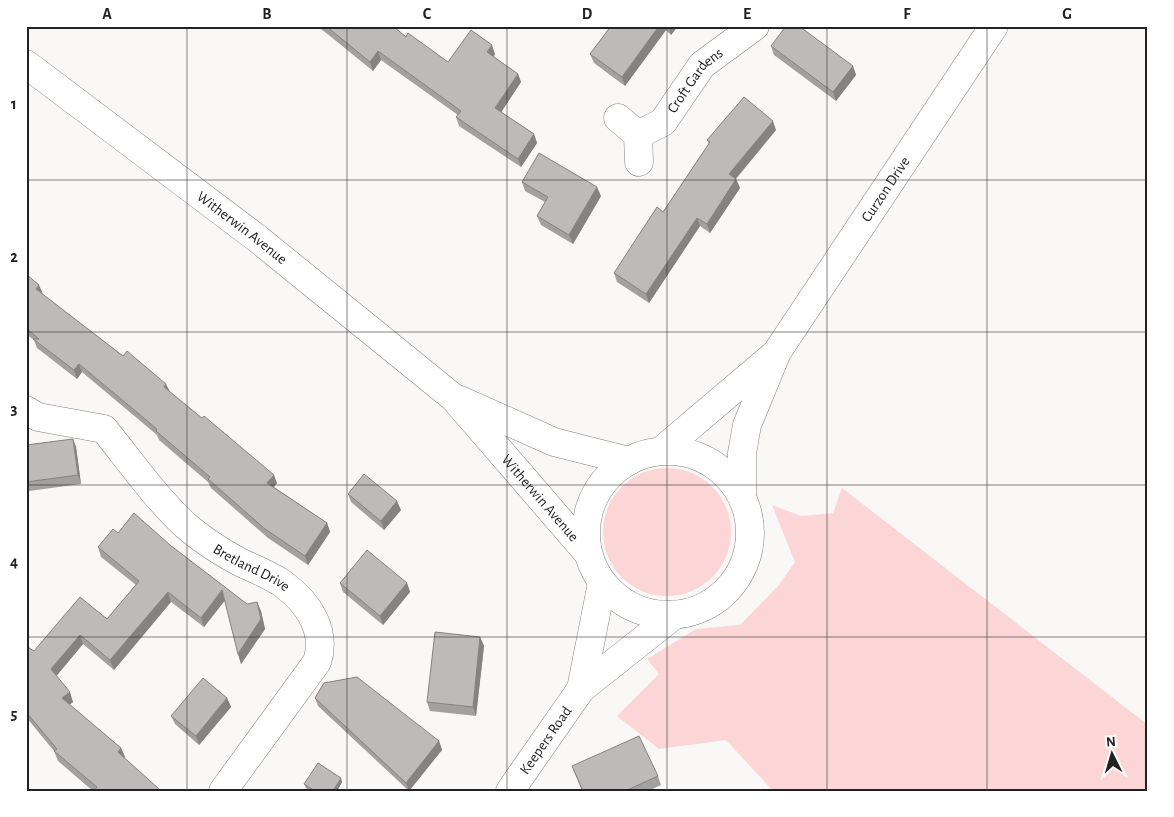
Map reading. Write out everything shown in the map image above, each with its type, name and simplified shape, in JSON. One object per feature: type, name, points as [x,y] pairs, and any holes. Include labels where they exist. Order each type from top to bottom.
[{"type":"street","name":"Croft Gardens","points":[[632,138],[663,122],[702,65],[755,26]]},
{"type":"street","name":"Curzon Drive","points":[[777,352],[994,26]]},
{"type":"street","name":"Witherwin Avenue","points":[[26,64],[258,239],[454,398],[587,552]]},
{"type":"street","points":[[661,451],[777,352]]},
{"type":"street","points":[[742,496],[742,453],[747,425],[777,352]]},
{"type":"street","name":"Witherwin Avenue","points":[[454,398],[554,442],[629,461]]},
{"type":"street","name":"Bretland Drive","points":[[26,410],[38,417],[104,429],[155,492],[185,525],[220,551],[284,584],[310,614],[321,637],[321,649],[317,662],[224,791]]},
{"type":"street","points":[[661,451],[686,453],[708,461],[728,476],[742,496],[750,521],[749,549],[740,574],[722,596],[699,610],[673,616],[646,613],[621,601],[602,583],[587,552],[586,525],[593,500],[608,477],[629,461],[645,454],[661,451]]},
{"type":"street","points":[[580,689],[602,583]]},
{"type":"street","points":[[580,689],[673,616]]},
{"type":"street","name":"Keepers Road","points":[[510,791],[580,689]]},
{"type":"shaded area","points":[[667,468],[691,473],[712,487],[726,508],[731,532],[726,556],[712,577],[691,591],[667,596],[643,591],[622,577],[608,556],[603,532],[608,508],[622,487],[643,473]]},
{"type":"shaded area","points":[[842,488],[1148,725],[1148,791],[773,791],[726,740],[659,749],[617,716],[659,674],[647,659],[696,629],[740,625],[778,586],[795,562],[772,505],[801,516],[833,513]]},
{"type":"building","points":[[326,26],[393,26],[406,37],[408,33],[448,62],[471,30],[492,45],[487,52],[518,74],[495,108],[534,134],[518,159],[456,117],[461,111],[378,51],[370,62]]},
{"type":"building","points":[[611,26],[659,26],[622,77],[590,54]]},
{"type":"building","points":[[786,26],[799,26],[853,66],[833,92],[771,46]]},
{"type":"building","points":[[744,97],[773,121],[729,174],[736,179],[707,224],[697,218],[646,294],[614,273],[657,207],[663,212],[710,142],[707,140]]},
{"type":"building","points":[[539,153],[597,187],[569,235],[537,216],[548,197],[522,182]]},
{"type":"building","points":[[26,274],[39,285],[36,289],[123,356],[127,351],[166,384],[164,387],[202,418],[204,416],[274,475],[267,483],[327,523],[305,556],[265,529],[208,479],[210,477],[156,431],[157,429],[79,364],[74,370],[33,339],[39,339],[26,328]]},
{"type":"building","points":[[73,439],[78,475],[26,482],[26,445]]},
{"type":"building","points":[[364,474],[397,501],[381,521],[348,494]]},
{"type":"building","points":[[134,513],[170,545],[247,604],[257,602],[261,619],[238,654],[222,590],[201,618],[168,592],[110,660],[80,635],[51,669],[70,692],[62,698],[121,748],[118,752],[159,789],[158,791],[94,791],[97,787],[54,751],[57,749],[26,712],[26,646],[34,651],[80,597],[107,619],[139,581],[98,547],[113,529],[118,533]]},
{"type":"building","points":[[367,550],[407,583],[380,616],[340,583]]},
{"type":"building","points":[[435,632],[480,637],[473,707],[427,702]]},
{"type":"building","points":[[357,677],[439,741],[406,783],[315,698],[324,683]]},
{"type":"building","points":[[203,678],[227,698],[196,736],[171,716]]},
{"type":"building","points":[[639,736],[658,776],[625,791],[583,791],[572,766]]},
{"type":"building","points":[[318,763],[341,778],[333,791],[315,791],[304,784]]}]
